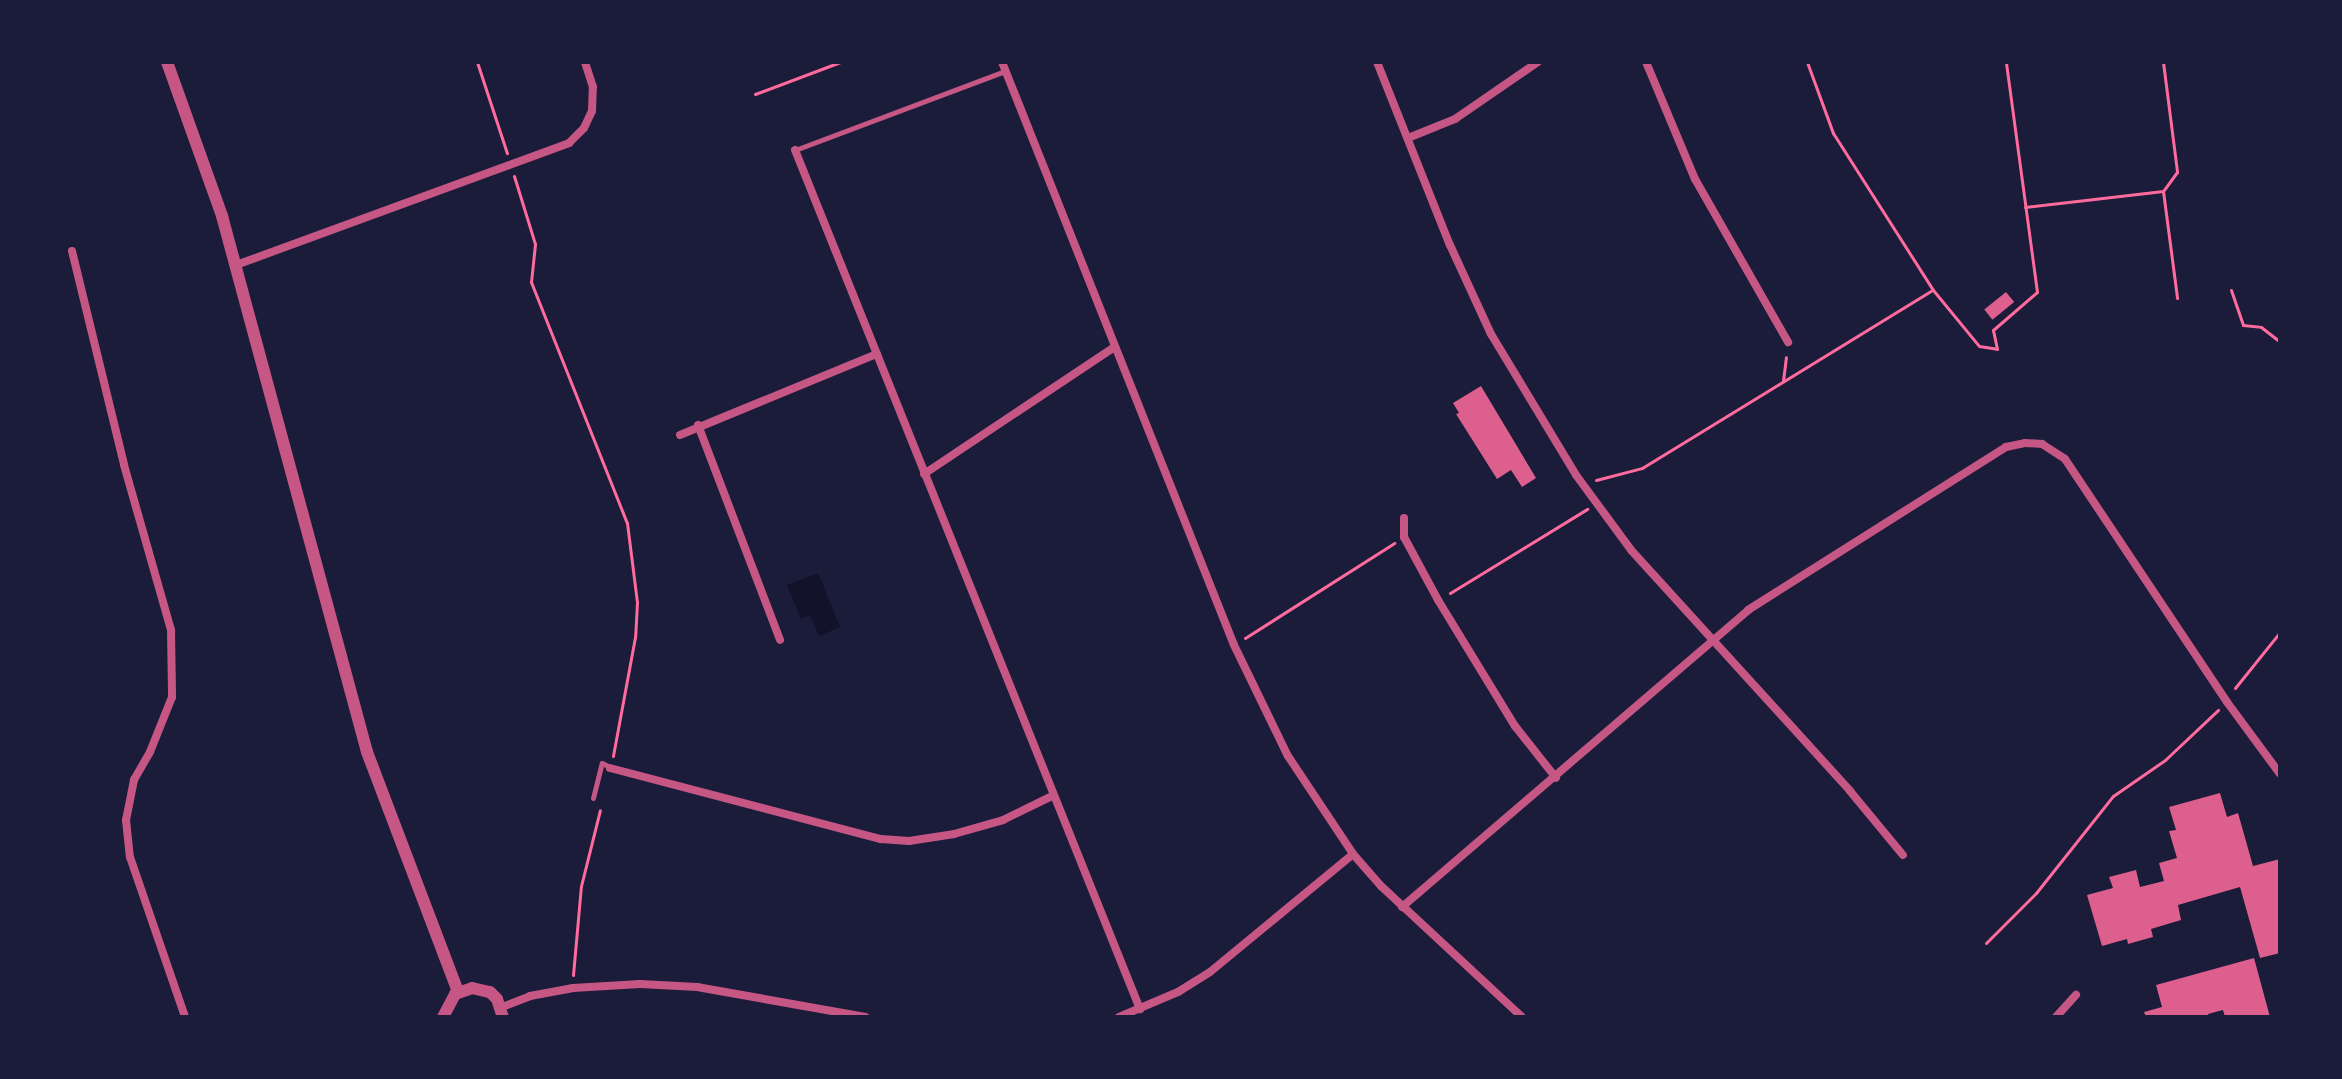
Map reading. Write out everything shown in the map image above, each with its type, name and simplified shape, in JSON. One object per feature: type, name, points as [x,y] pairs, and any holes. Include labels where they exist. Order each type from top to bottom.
[{"type":"street","points":[[167,62],[236,265],[367,752],[398,841],[458,992]]},
{"type":"street","points":[[236,265],[569,143],[584,128],[592,111],[593,87],[585,62]]},
{"type":"street","points":[[1377,62],[1491,334],[1582,483],[1631,550],[1850,791],[1903,855]]},
{"type":"street","points":[[1408,138],[1455,119],[1538,62]]},
{"type":"street","points":[[1646,62],[1695,179],[1788,342]]},
{"type":"street","points":[[1003,66],[1234,645],[1288,756],[1353,854],[1402,907],[1522,1017]]},
{"type":"street","points":[[795,150],[1140,1009]]},
{"type":"street","points":[[72,251],[124,465],[171,630],[172,697],[150,752],[134,780],[126,820],[130,857],[185,1017]]},
{"type":"street","points":[[924,474],[1113,348]]},
{"type":"street","points":[[680,435],[698,425],[877,354]]},
{"type":"street","points":[[698,425],[780,640]]},
{"type":"street","points":[[1402,907],[1556,778],[1748,610],[2006,447],[2042,444],[2065,459],[2227,702],[2280,774]]},
{"type":"street","points":[[1404,518],[1404,537],[1438,600],[1515,726],[1556,778]]},
{"type":"street","points":[[610,768],[881,839],[909,841],[954,834],[1003,820],[1052,796]]},
{"type":"street","points":[[1119,1017],[1210,972],[1353,854]]},
{"type":"street","points":[[443,1017],[449,1000],[458,992],[481,989],[490,992],[502,1012],[530,996],[573,988],[640,984],[697,987],[865,1017]]},
{"type":"street","points":[[2056,1017],[2076,995]]},
{"type":"lane","points":[[795,150],[1003,66]]},
{"type":"lane","points":[[593,798],[602,763],[610,768]]},
{"type":"path","points":[[477,62],[535,244],[531,282],[627,523],[637,602],[635,637],[610,768]]},
{"type":"path","points":[[755,94],[840,62]]},
{"type":"path","points":[[1807,62],[1833,133],[1933,290],[1979,346],[1997,349],[1993,330],[2037,292],[2006,62]]},
{"type":"path","points":[[2163,62],[2177,172],[2163,191],[2177,298]]},
{"type":"path","points":[[2025,207],[2163,191]]},
{"type":"path","points":[[1582,483],[1642,468],[1933,290]]},
{"type":"path","points":[[2231,290],[2243,325],[2261,327],[2280,342]]},
{"type":"path","points":[[1783,381],[1788,342]]},
{"type":"path","points":[[1438,600],[1597,503]]},
{"type":"path","points":[[1234,645],[1404,537]]},
{"type":"path","points":[[1986,943],[2036,893],[2113,796],[2165,760],[2227,702],[2245,671],[2280,632]]},
{"type":"path","points":[[573,988],[581,886],[603,797]]},
{"type":"shaded area","points":[[818,573],[840,627],[819,636],[810,616],[801,619],[787,585]]},
{"type":"building","points":[[2006,292],[2014,302],[1992,320],[1984,310]]},
{"type":"building","points":[[1481,386],[1536,478],[1522,487],[1511,470],[1497,479],[1456,414],[1459,413],[1453,403]]},
{"type":"building","points":[[2220,793],[2227,817],[2238,813],[2253,866],[2280,859],[2280,953],[2260,958],[2240,887],[2178,905],[2181,920],[2151,929],[2153,937],[2128,944],[2127,939],[2102,946],[2087,895],[2113,888],[2109,877],[2136,870],[2140,887],[2164,881],[2159,863],[2177,858],[2169,831],[2176,830],[2169,807]]},
{"type":"building","points":[[2254,958],[2270,1017],[2225,1017],[2223,1010],[2208,1014],[2209,1017],[2146,1017],[2144,1012],[2162,1007],[2156,985]]}]
